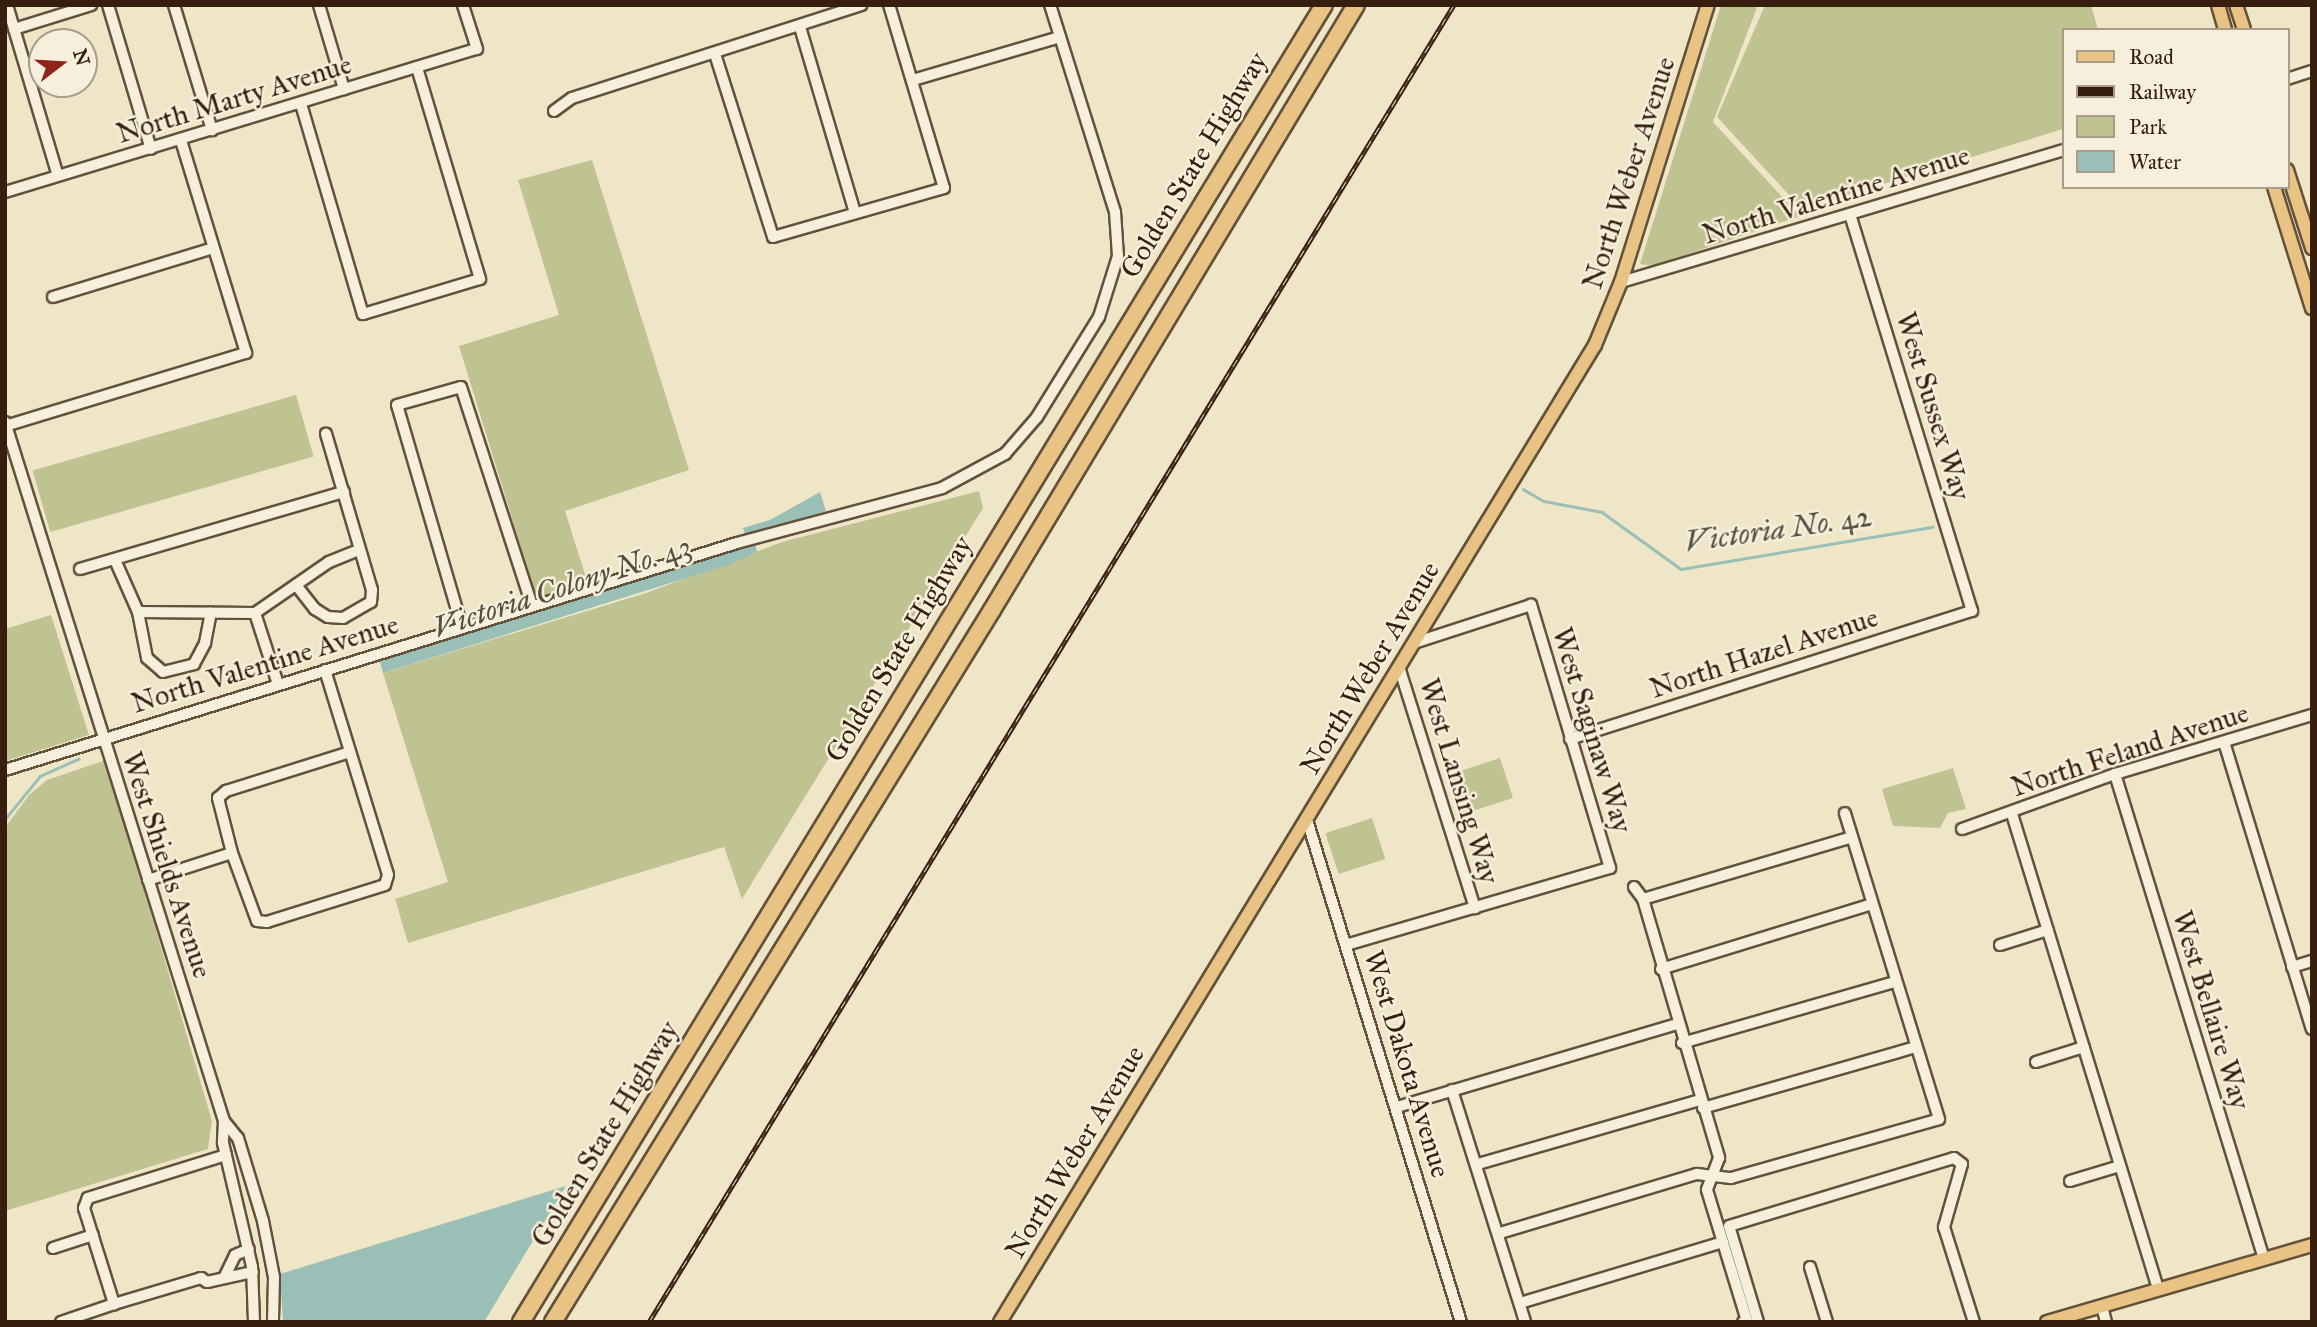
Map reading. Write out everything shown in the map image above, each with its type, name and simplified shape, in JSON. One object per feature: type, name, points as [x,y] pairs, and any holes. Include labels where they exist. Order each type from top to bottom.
[{"type":"highway","name":"Golden State Highway","points":[[521,1322],[1322,5]]},
{"type":"highway","name":"Golden State Highway","points":[[553,1322],[992,610],[1356,5]]},
{"type":"highway","points":[[1319,66],[1369,5]]},
{"type":"main road","name":"North Weber Avenue","points":[[1000,1322],[1583,366],[1620,282],[1708,5]]},
{"type":"main road","points":[[2218,5],[2224,28]]},
{"type":"main road","points":[[2236,5],[2243,28]]},
{"type":"main road","points":[[2289,176],[2312,248]]},
{"type":"main road","points":[[2275,189],[2312,307]]},
{"type":"main road","points":[[2047,1322],[2312,1245]]},
{"type":"street","points":[[7,5],[58,176]]},
{"type":"street","points":[[14,29],[91,5]]},
{"type":"street","points":[[108,5],[151,149]]},
{"type":"street","points":[[174,5],[212,130]]},
{"type":"street","points":[[319,5],[344,89]]},
{"type":"street","name":"North Marty Avenue","points":[[5,192],[181,141],[477,49],[463,5]]},
{"type":"street","points":[[554,111],[572,98],[862,5]]},
{"type":"street","points":[[715,54],[773,237],[944,188],[889,5]]},
{"type":"street","points":[[913,80],[1060,37],[1050,5]]},
{"type":"street","points":[[800,27],[856,213]]},
{"type":"street","name":"North Valentine Avenue","points":[[5,770],[532,606],[960,481],[982,470],[1021,439],[1062,377],[1110,290],[1118,236],[1115,212],[1060,37]]},
{"type":"street","points":[[301,104],[363,314],[480,279],[416,67]]},
{"type":"street","points":[[2289,78],[2312,71]]},
{"type":"street","points":[[6,425],[246,353],[181,141]]},
{"type":"street","name":"North Valentine Avenue","points":[[1620,282],[2062,150]]},
{"type":"street","name":"West Sussex Way","points":[[1850,214],[1972,611]]},
{"type":"street","points":[[53,297],[213,248]]},
{"type":"street","points":[[463,627],[397,405],[461,387],[532,606]]},
{"type":"street","name":"West Shields Avenue","points":[[6,425],[224,1121],[226,1155],[253,1272],[254,1322]]},
{"type":"street","points":[[296,585],[315,609],[328,617],[358,613],[371,602],[372,590],[358,550],[326,434]]},
{"type":"street","points":[[80,569],[344,492]]},
{"type":"street","points":[[138,612],[255,613],[296,585],[358,550]]},
{"type":"street","points":[[115,560],[138,612],[147,658],[163,672],[194,664],[205,643],[212,613]]},
{"type":"street","name":"West Saginaw Way","points":[[1414,643],[1531,605],[1609,868],[1475,908]]},
{"type":"street","name":"North Hazel Avenue","points":[[1570,739],[1972,611]]},
{"type":"street","points":[[255,613],[278,684]]},
{"type":"street","name":"West Lansing Way","points":[[1399,667],[1475,908]]},
{"type":"street","points":[[325,670],[388,875],[385,885],[267,922],[257,921],[217,806],[226,791],[350,752]]},
{"type":"street","name":"North Feland Avenue","points":[[1962,829],[2012,814],[2115,774],[2312,715]]},
{"type":"street","points":[[2224,742],[2312,1029]]},
{"type":"street","name":"West Bellaire Way","points":[[2115,774],[2264,1259]]},
{"type":"street","points":[[1500,1233],[1697,1174],[1731,1178],[1939,1119],[1844,813]]},
{"type":"street","points":[[2012,814],[2158,1290]]},
{"type":"street","name":"West Dakota Avenue","points":[[1307,820],[1461,1322]]},
{"type":"street","points":[[1643,899],[1852,837]]},
{"type":"street","points":[[148,880],[232,853]]},
{"type":"street","points":[[1634,887],[1643,899],[1682,1043],[1720,1158],[1707,1191],[1747,1321],[1743,1322]]},
{"type":"street","points":[[1661,969],[1872,904]]},
{"type":"street","points":[[1346,946],[1475,908]]},
{"type":"street","points":[[2000,945],[2048,930]]},
{"type":"street","points":[[2292,967],[2312,961]]},
{"type":"street","points":[[1682,1043],[1895,982]]},
{"type":"street","points":[[1397,1107],[1678,1024]]},
{"type":"street","points":[[1478,1164],[1916,1047]]},
{"type":"street","points":[[2036,1062],[2084,1047]]},
{"type":"street","points":[[1452,1090],[1500,1233],[1525,1322]]},
{"type":"street","name":"West Shields Avenue","points":[[224,1121],[238,1138],[263,1221],[274,1277],[273,1322]]},
{"type":"street","points":[[114,1304],[84,1208],[88,1198],[226,1155]]},
{"type":"street","points":[[1758,1322],[1729,1226],[1954,1158],[1962,1164],[1944,1227],[1974,1322]]},
{"type":"street","points":[[2070,1181],[2120,1166]]},
{"type":"street","points":[[53,1248],[93,1236]]},
{"type":"street","points":[[1520,1303],[1723,1242]]},
{"type":"street","points":[[224,1278],[235,1255],[249,1249]]},
{"type":"street","points":[[1810,1267],[1827,1322]]},
{"type":"street","points":[[61,1322],[201,1278],[207,1282],[253,1272]]},
{"type":"street","points":[[2102,1306],[2106,1322]]},
{"type":"green space","points":[[1721,5],[1758,5],[1713,122],[1800,216],[1653,266],[1640,264]]},
{"type":"green space","points":[[1765,5],[2091,5],[2097,28],[2062,28],[2062,129],[1802,209],[1717,117]]},
{"type":"green space","points":[[592,160],[689,470],[565,511],[588,584],[547,596],[535,593],[459,346],[559,315],[518,180]]},
{"type":"green space","points":[[296,395],[314,457],[50,532],[33,471]]},
{"type":"green space","points":[[979,491],[983,508],[742,899],[724,847],[408,943],[395,899],[448,882],[383,673],[646,593],[782,542]]},
{"type":"green space","points":[[51,615],[89,735],[5,761],[5,629]]},
{"type":"green space","points":[[1500,758],[1513,798],[1463,814],[1450,774]]},
{"type":"green space","points":[[106,760],[212,1121],[208,1149],[5,1211],[5,828],[29,795],[47,780]]},
{"type":"green space","points":[[1953,768],[1966,809],[1948,813],[1940,828],[1893,826],[1882,789]]},
{"type":"green space","points":[[1372,818],[1385,859],[1339,874],[1325,833]]},
{"type":"water","points":[[820,492],[826,511],[746,537],[743,528],[770,520]]},
{"type":"water","points":[[755,542],[757,552],[731,564],[383,673],[379,658]]},
{"type":"water","points":[[566,1186],[484,1322],[283,1322],[280,1274]]},
{"type":"waterway","name":"Victoria No. 42","points":[[1523,489],[1544,501],[1602,512],[1681,569],[1933,527]]},
{"type":"waterway","name":"Victoria Colony No. 43","points":[[5,819],[40,776],[78,759]]},
{"type":"railway","points":[[649,1322],[1454,5]]}]
